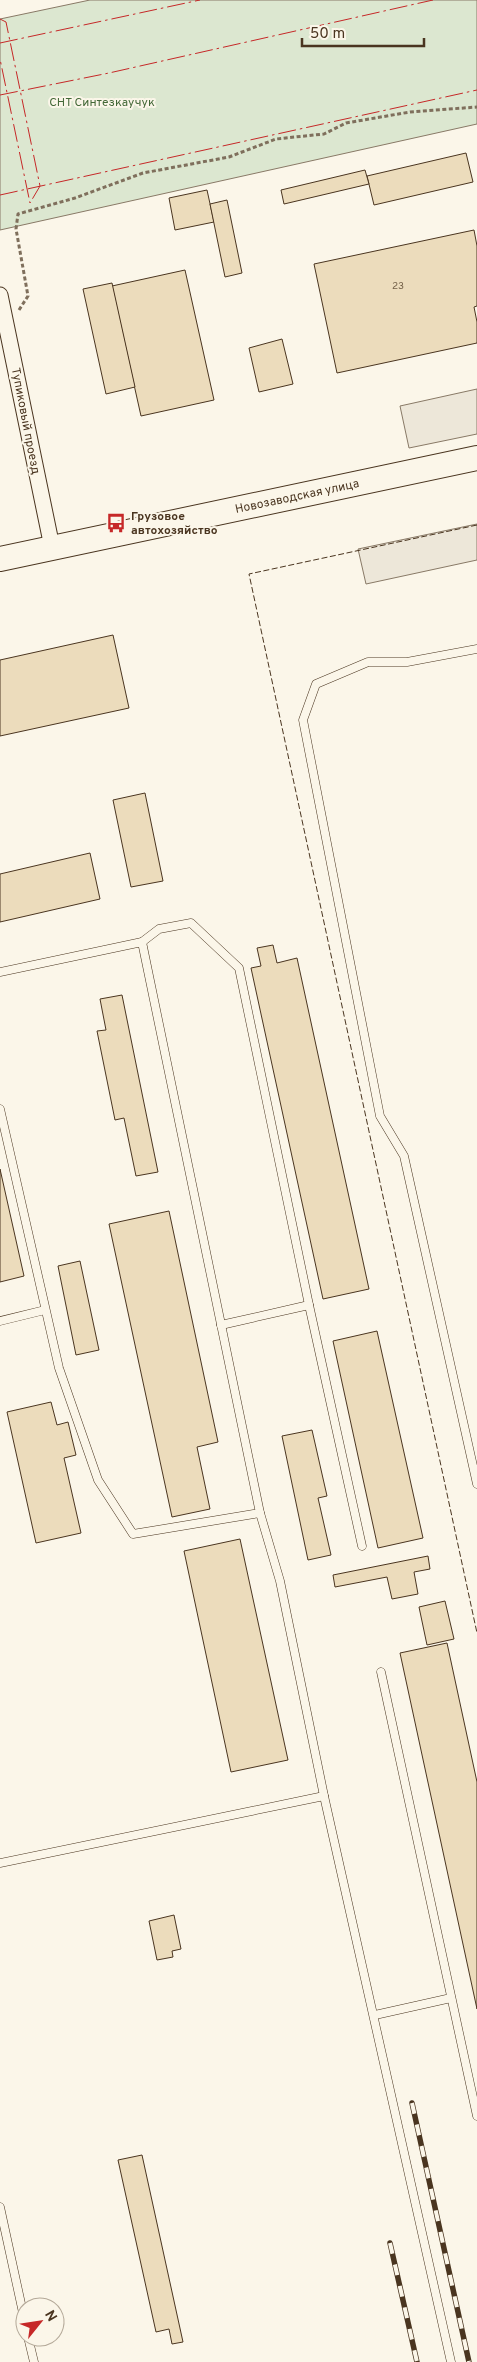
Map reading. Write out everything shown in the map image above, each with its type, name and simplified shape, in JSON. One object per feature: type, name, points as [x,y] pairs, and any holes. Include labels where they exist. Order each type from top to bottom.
[{"type":"main road","name":"Новозаводская улица","points":[[0,559],[477,458]]},
{"type":"street","name":"Тупиковый проезд","points":[[0,295],[52,547]]},
{"type":"lane","points":[[477,649],[407,662],[368,662],[316,684],[303,720],[380,1116],[404,1156],[477,1484]]},
{"type":"lane","points":[[0,972],[142,942],[159,929],[190,923],[239,968],[309,1305],[362,1546]]},
{"type":"lane","points":[[142,942],[260,1513],[280,1581],[324,1796],[375,2015],[451,2362]]},
{"type":"lane","points":[[0,1109],[59,1368],[98,1480],[133,1534],[260,1513]]},
{"type":"lane","points":[[221,1325],[309,1305]]},
{"type":"lane","points":[[0,1321],[45,1310]]},
{"type":"lane","points":[[381,1672],[477,2116]]},
{"type":"lane","points":[[0,1863],[324,1796]]},
{"type":"lane","points":[[375,2015],[451,1998]]},
{"type":"lane","points":[[0,2207],[20,2297]]},
{"type":"lane","points":[[30,2347],[34,2362]]},
{"type":"path","points":[[8,329],[28,296],[16,229],[18,214],[75,198],[143,173],[229,157],[276,139],[324,134],[346,123],[410,112],[477,107]]},
{"type":"green space","name":"СНТ Синтезкаучук","points":[[90,0],[477,0],[477,124],[0,230],[0,19]]},
{"type":"shaded area","points":[[477,389],[477,434],[409,448],[400,406]]},
{"type":"shaded area","points":[[477,524],[477,560],[366,584],[358,549]]},
{"type":"building","points":[[466,153],[473,182],[374,205],[367,176]]},
{"type":"building","points":[[365,170],[369,184],[284,204],[281,190]]},
{"type":"building","points":[[207,190],[214,222],[175,230],[169,198]]},
{"type":"building","points":[[227,200],[242,273],[225,277],[210,204]]},
{"type":"building","points":[[474,230],[477,246],[477,306],[474,307],[477,322],[477,343],[337,373],[314,264]]},
{"type":"building","points":[[185,270],[214,400],[141,416],[112,286]]},
{"type":"building","points":[[112,283],[135,387],[106,394],[83,289]]},
{"type":"building","points":[[282,339],[293,384],[259,392],[249,348]]},
{"type":"building","points":[[113,635],[129,708],[0,736],[0,660]]},
{"type":"building","points":[[145,793],[163,881],[131,887],[113,800]]},
{"type":"building","points":[[90,853],[100,899],[0,922],[0,874]]},
{"type":"building","points":[[273,945],[277,963],[297,958],[369,1289],[323,1299],[251,968],[261,966],[257,948]]},
{"type":"building","points":[[122,995],[158,1172],[136,1176],[124,1118],[115,1120],[97,1031],[106,1030],[100,999]]},
{"type":"building","points":[[0,1169],[24,1276],[0,1282]]},
{"type":"building","points":[[169,1211],[218,1442],[197,1447],[210,1509],[172,1517],[109,1224]]},
{"type":"building","points":[[80,1261],[99,1350],[76,1355],[58,1266]]},
{"type":"building","points":[[377,1331],[423,1538],[378,1548],[333,1341]]},
{"type":"building","points":[[51,1402],[57,1425],[68,1422],[76,1455],[64,1458],[81,1533],[36,1543],[7,1412]]},
{"type":"building","points":[[312,1430],[327,1496],[318,1498],[331,1555],[308,1560],[282,1436]]},
{"type":"building","points":[[240,1539],[288,1760],[231,1772],[184,1551]]},
{"type":"building","points":[[428,1556],[430,1569],[414,1572],[418,1594],[392,1599],[387,1577],[335,1587],[333,1575]]},
{"type":"building","points":[[445,1601],[454,1639],[427,1645],[419,1607]]},
{"type":"building","points":[[447,1643],[477,1782],[477,2009],[400,1653]]},
{"type":"building","points":[[174,1915],[181,1949],[172,1951],[173,1957],[157,1960],[149,1921]]},
{"type":"building","points":[[142,2155],[183,2342],[172,2344],[169,2329],[156,2332],[118,2160]]},
{"type":"railway","points":[[412,2103],[469,2362]]},
{"type":"railway","points":[[390,2243],[417,2362]]},
{"type":"fence","points":[[477,525],[249,574],[477,1633]]},
{"type":"power","points":[[0,43],[200,0]]},
{"type":"power","points":[[0,95],[109,73],[433,0]]},
{"type":"power","points":[[0,19],[6,22],[40,186],[30,203],[0,59]]},
{"type":"power","points":[[0,195],[477,90]]},
{"type":"place","name":"Грузовое автохозяйство","points":[[116,523]]}]
